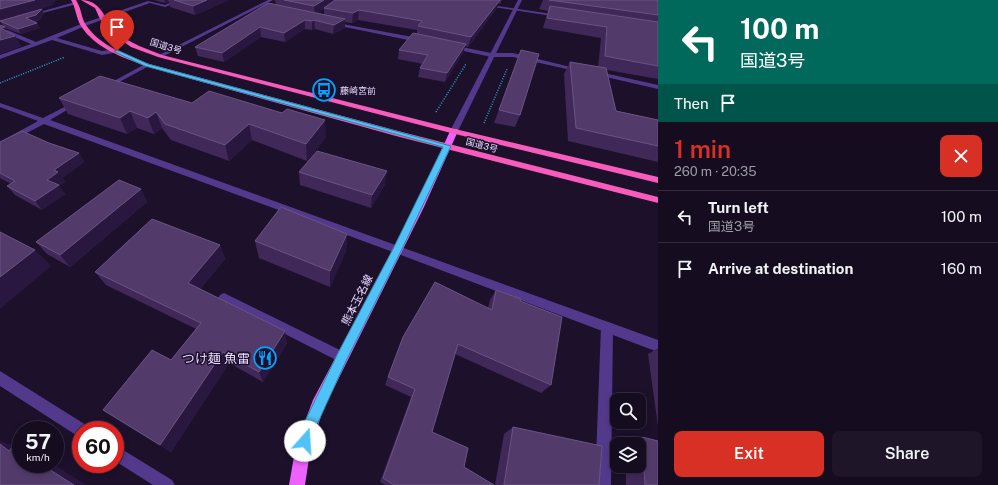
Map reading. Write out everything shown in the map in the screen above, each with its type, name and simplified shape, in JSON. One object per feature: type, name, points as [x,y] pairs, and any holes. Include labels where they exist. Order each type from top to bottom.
[{"type":"highway","name":"国道3号","points":[[658,180],[454,131],[160,56],[134,46],[116,34],[102,18],[97,7],[77,1],[83,25],[96,39],[146,65],[447,146],[658,200]]},
{"type":"main road","name":"熊本玉名線","points":[[297,485],[298,468],[309,428],[342,357],[397,249],[454,131]]},
{"type":"street","points":[[141,0],[165,6],[181,0]]},
{"type":"street","points":[[160,56],[271,0]]},
{"type":"street","points":[[454,131],[520,0]]},
{"type":"street","points":[[24,17],[77,1]]},
{"type":"street","points":[[0,57],[102,18],[150,2]]},
{"type":"street","points":[[478,4],[568,17]]},
{"type":"street","points":[[258,7],[265,8]]},
{"type":"street","points":[[323,21],[429,42]]},
{"type":"street","points":[[0,26],[37,44]]},
{"type":"street","points":[[52,38],[102,53],[117,51]]},
{"type":"street","points":[[444,45],[491,55],[513,55],[658,87]]},
{"type":"street","points":[[98,91],[146,65]]},
{"type":"street","points":[[0,145],[84,99]]},
{"type":"street","points":[[0,105],[397,249],[658,346]]},
{"type":"street","points":[[224,298],[342,357]]},
{"type":"street","points":[[603,485],[607,327]]},
{"type":"street","points":[[0,378],[72,424]]},
{"type":"street","points":[[124,458],[167,485]]},
{"type":"path","points":[[0,82],[87,48]]},
{"type":"building","points":[[0,0],[35,0],[0,9]]},
{"type":"building","points":[[174,0],[207,0],[193,6]]},
{"type":"building","points":[[284,0],[324,0],[314,6]]},
{"type":"building","points":[[335,0],[500,0],[471,37],[418,26],[422,21],[359,10],[353,13],[324,8]]},
{"type":"building","points":[[549,0],[658,0],[658,15]]},
{"type":"building","points":[[268,3],[345,19],[334,25],[314,20],[305,20],[284,33],[260,27],[222,53],[195,47]]},
{"type":"building","points":[[550,6],[658,22],[658,66],[605,56],[607,27],[547,18]]},
{"type":"building","points":[[42,9],[36,15],[26,18],[37,23],[18,29],[0,21]]},
{"type":"building","points":[[0,25],[5,27],[1,28],[15,36],[0,40]]},
{"type":"building","points":[[413,33],[466,44],[447,73],[420,68],[428,55],[399,50]]},
{"type":"building","points":[[521,50],[539,54],[520,115],[499,110]]},
{"type":"building","points":[[570,62],[606,68],[616,111],[658,120],[658,146],[576,128]]},
{"type":"building","points":[[100,76],[192,103],[209,91],[282,113],[287,109],[325,120],[306,144],[249,124],[225,145],[165,124],[156,112],[148,118],[130,111],[120,118],[59,98]]},
{"type":"building","points":[[22,131],[49,143],[79,153],[54,170],[58,172],[47,180],[59,185],[35,201],[7,186],[15,181],[0,173],[0,142]]},
{"type":"building","points":[[317,151],[387,171],[372,195],[299,172]]},
{"type":"building","points":[[119,180],[141,189],[60,255],[36,242]]},
{"type":"building","points":[[281,207],[347,234],[330,271],[255,241]]},
{"type":"building","points":[[152,219],[220,245],[188,283],[285,331],[259,372],[223,352],[160,445],[124,423],[124,421],[121,421],[103,410],[152,350],[171,360],[201,323],[95,272]]},
{"type":"building","points":[[0,232],[35,250],[0,277]]},
{"type":"building","points":[[435,282],[492,310],[496,290],[562,317],[551,385],[458,344],[432,432],[468,448],[464,467],[494,485],[394,485],[383,478],[415,389],[388,377],[403,337]]},
{"type":"building","points":[[513,427],[602,446],[599,485],[504,485]]},
{"type":"building","points":[[646,438],[658,441],[658,485],[645,485]]},
{"type":"building","points":[[0,444],[9,451],[12,447],[12,473],[55,473],[74,485],[0,485]]},
{"type":"place","name":"藤崎宮前","points":[[324,90]]},
{"type":"place","name":"つけ麺 魚雷","points":[[265,358]]},
{"type":"route","points":[[117,51],[146,65],[447,146],[342,357],[309,428],[305,441]]}]
